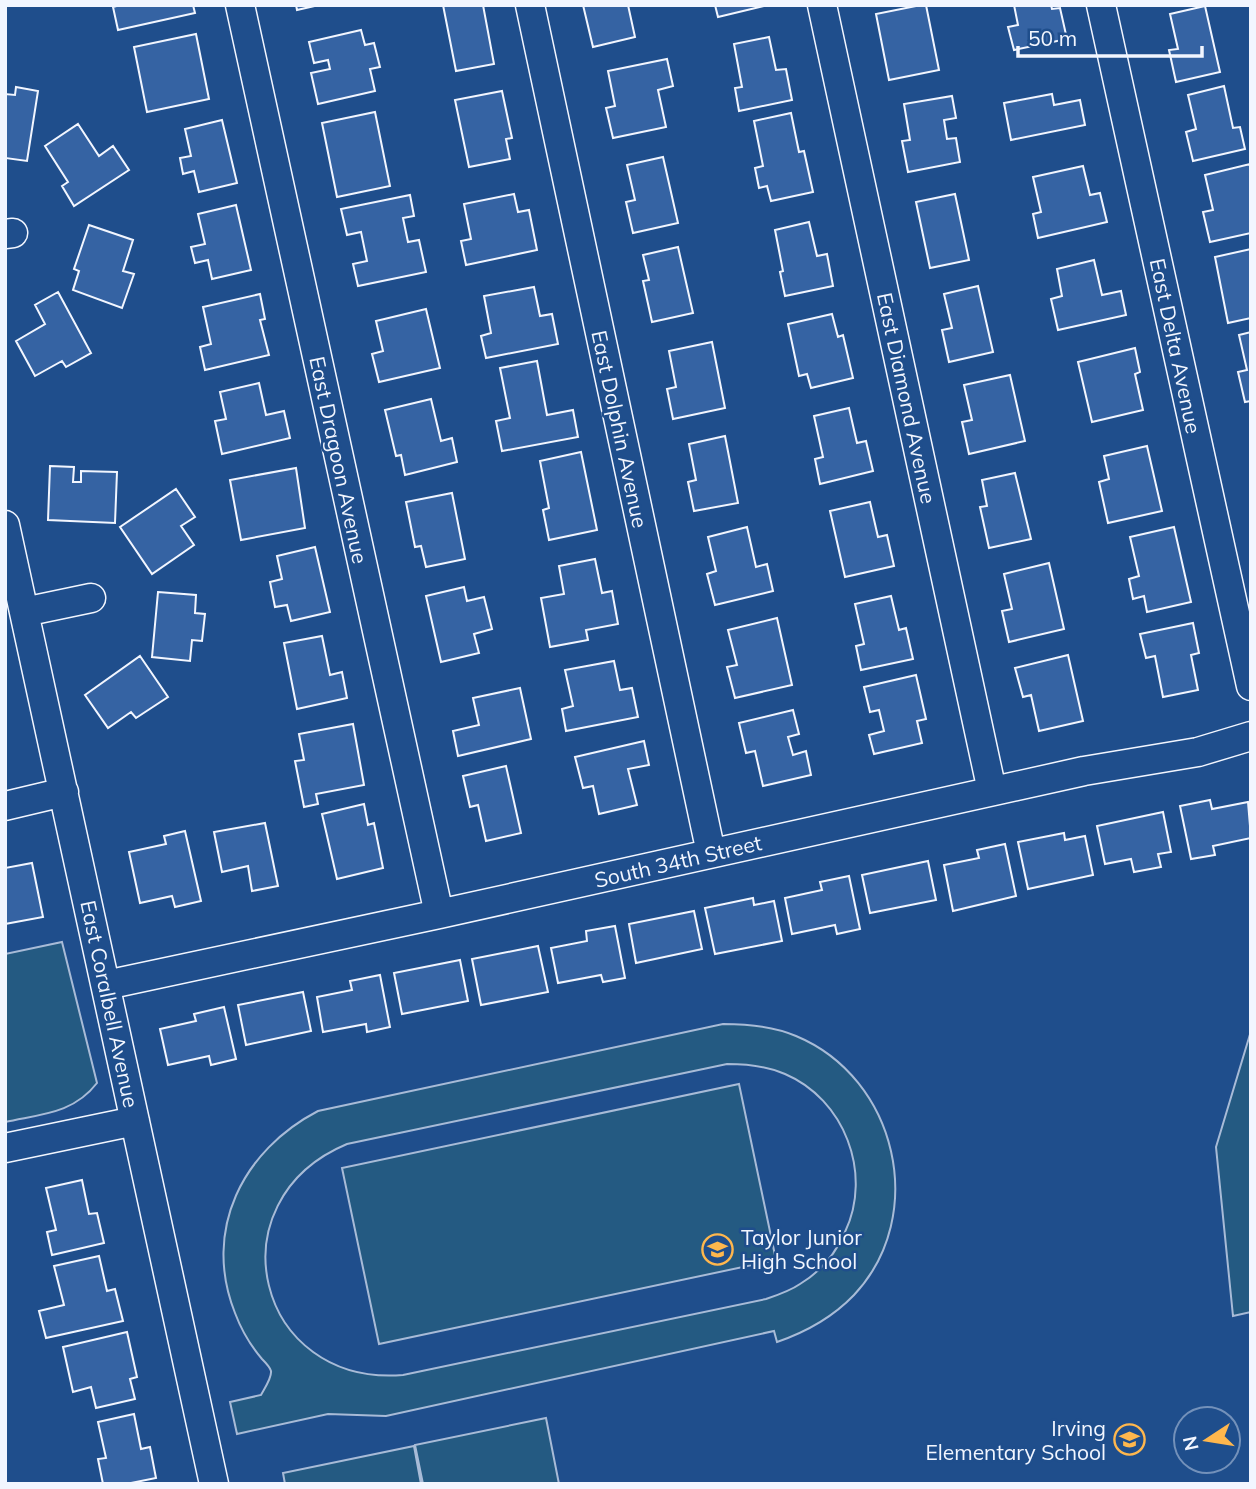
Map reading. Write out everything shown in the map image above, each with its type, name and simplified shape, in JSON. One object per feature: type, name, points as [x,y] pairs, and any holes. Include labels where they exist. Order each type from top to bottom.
[{"type":"street","name":"East Dragoon Avenue","points":[[240,5],[439,915]]},
{"type":"street","name":"East Dolphin Avenue","points":[[530,5],[711,853]]},
{"type":"street","name":"East Diamond Avenue","points":[[822,5],[992,791]]},
{"type":"street","name":"East Delta Avenue","points":[[1101,5],[1251,686]]},
{"type":"street","name":"East Coralbell Avenue","points":[[5,524],[214,1484]]},
{"type":"street","points":[[24,612],[91,598]]},
{"type":"street","name":"South 34th Street","points":[[106,985],[439,915],[1084,771],[1198,752],[1251,736]]},
{"type":"street","points":[[5,806],[64,792]]},
{"type":"street","points":[[5,1148],[135,1121]]},
{"type":"shaded area","points":[[62,942],[97,1083],[78,1101],[67,1107],[5,1122],[5,954]]},
{"type":"shaded area","points":[[723,1024],[769,1028],[796,1036],[831,1056],[858,1083],[879,1115],[891,1151],[895,1189],[891,1227],[877,1263],[854,1295],[837,1311],[818,1323],[777,1342],[774,1331],[386,1416],[328,1414],[237,1434],[230,1402],[261,1395],[271,1371],[250,1343],[235,1313],[226,1282],[224,1252],[227,1223],[236,1196],[250,1170],[269,1147],[292,1127],[318,1111]],"holes":[[[727,1064],[771,1069],[806,1086],[823,1101],[848,1140],[856,1186],[853,1209],[845,1232],[827,1261],[796,1286],[766,1299],[403,1375],[353,1371],[313,1352],[285,1322],[269,1285],[266,1245],[278,1206],[304,1171],[347,1144]]]},
{"type":"shaded area","points":[[1251,1031],[1251,1312],[1233,1316],[1216,1147]]},
{"type":"shaded area","points":[[739,1084],[776,1260],[379,1344],[342,1168]]},
{"type":"shaded area","points":[[546,1418],[559,1484],[423,1484],[415,1445]]},
{"type":"shaded area","points":[[414,1446],[421,1484],[285,1484],[283,1473]]},
{"type":"building","points":[[193,5],[195,13],[118,30],[113,7]]},
{"type":"building","points":[[296,5],[319,5],[297,10]]},
{"type":"building","points":[[443,5],[483,5],[494,64],[456,71]]},
{"type":"building","points":[[583,5],[628,5],[635,37],[593,47]]},
{"type":"building","points":[[715,5],[764,5],[764,6],[718,17]]},
{"type":"building","points":[[926,5],[939,70],[889,80],[876,14]]},
{"type":"building","points":[[1014,5],[1051,5],[1052,9],[1060,8],[1067,39],[1014,50],[1008,27],[1018,25]]},
{"type":"building","points":[[1205,6],[1220,72],[1176,82],[1169,50],[1178,49],[1170,14]]},
{"type":"building","points":[[361,30],[365,45],[374,43],[380,67],[370,69],[375,91],[318,104],[311,73],[330,69],[328,60],[314,63],[309,42]]},
{"type":"building","points":[[196,34],[209,99],[147,112],[134,47]]},
{"type":"building","points":[[769,37],[776,70],[786,69],[792,100],[739,111],[735,88],[742,87],[734,44]]},
{"type":"building","points":[[667,59],[673,86],[658,90],[666,127],[613,138],[606,108],[615,106],[608,71]]},
{"type":"building","points":[[1224,86],[1233,128],[1240,127],[1245,149],[1193,161],[1186,132],[1196,129],[1188,95]]},
{"type":"building","points":[[16,87],[38,91],[27,161],[5,158],[5,94],[15,95]]},
{"type":"building","points":[[502,91],[512,138],[506,139],[510,159],[469,167],[455,100]]},
{"type":"building","points":[[1052,94],[1054,105],[1080,100],[1085,125],[1011,140],[1004,103]]},
{"type":"building","points":[[952,96],[956,118],[944,120],[947,139],[956,138],[960,162],[908,172],[902,141],[910,140],[904,104]]},
{"type":"building","points":[[375,112],[390,186],[337,197],[322,123]]},
{"type":"building","points":[[791,113],[799,152],[804,151],[813,192],[771,201],[767,186],[759,188],[755,168],[763,166],[754,121]]},
{"type":"building","points":[[222,120],[237,183],[199,192],[194,171],[183,174],[180,158],[191,156],[185,129]]},
{"type":"building","points":[[78,124],[99,156],[113,146],[129,170],[74,206],[62,186],[68,182],[45,146]]},
{"type":"building","points":[[663,157],[678,223],[633,233],[626,202],[635,200],[627,165]]},
{"type":"building","points":[[1250,164],[1251,233],[1210,242],[1203,212],[1213,210],[1205,175]]},
{"type":"building","points":[[1083,166],[1090,195],[1100,193],[1107,222],[1038,238],[1033,214],[1041,212],[1033,177]]},
{"type":"building","points":[[514,194],[518,212],[529,210],[537,250],[466,265],[461,241],[471,239],[464,204]]},
{"type":"building","points":[[955,194],[969,260],[930,268],[916,202]]},
{"type":"building","points":[[410,195],[414,216],[403,218],[408,242],[419,240],[426,272],[358,286],[353,264],[367,261],[361,232],[347,235],[341,209]]},
{"type":"building","points":[[236,205],[251,270],[212,279],[208,260],[195,263],[191,247],[205,244],[198,214]]},
{"type":"building","points":[[809,222],[817,256],[827,254],[833,286],[785,296],[775,230]]},
{"type":"building","points":[[89,225],[133,240],[123,271],[134,274],[122,308],[73,290],[79,271],[74,269]]},
{"type":"building","points":[[678,247],[693,313],[652,322],[643,281],[649,280],[643,255]]},
{"type":"building","points":[[1251,249],[1251,318],[1228,323],[1215,257]]},
{"type":"building","points":[[1094,260],[1102,295],[1121,291],[1126,315],[1058,330],[1051,299],[1062,296],[1057,269]]},
{"type":"building","points":[[978,286],[993,352],[949,362],[942,330],[952,328],[944,294]]},
{"type":"building","points":[[534,287],[540,316],[552,314],[558,344],[486,358],[481,336],[491,333],[484,296]]},
{"type":"building","points":[[58,292],[91,353],[66,367],[62,361],[35,376],[16,341],[45,324],[35,305]]},
{"type":"building","points":[[260,294],[265,319],[260,320],[269,355],[205,370],[200,347],[211,344],[203,307]]},
{"type":"building","points":[[426,309],[440,368],[379,382],[372,354],[383,351],[376,321]]},
{"type":"building","points":[[832,314],[838,337],[843,335],[853,378],[811,388],[807,374],[799,376],[788,324]]},
{"type":"building","points":[[1251,332],[1251,401],[1245,402],[1238,372],[1247,370],[1239,335]]},
{"type":"building","points":[[712,342],[725,408],[673,419],[667,389],[676,387],[669,351]]},
{"type":"building","points":[[1135,348],[1140,372],[1135,374],[1143,410],[1092,422],[1078,362]]},
{"type":"building","points":[[537,361],[547,415],[573,410],[578,437],[502,451],[496,421],[510,418],[500,368]]},
{"type":"building","points":[[1010,375],[1025,441],[969,454],[962,422],[972,420],[964,385]]},
{"type":"building","points":[[259,383],[266,415],[284,411],[290,438],[222,454],[215,421],[226,419],[220,392]]},
{"type":"building","points":[[431,399],[441,441],[452,438],[457,462],[405,475],[401,455],[396,456],[385,410]]},
{"type":"building","points":[[849,408],[857,443],[866,441],[873,471],[820,484],[815,459],[823,457],[814,416]]},
{"type":"building","points":[[725,436],[738,503],[694,511],[688,482],[696,480],[689,444]]},
{"type":"building","points":[[1147,446],[1162,511],[1108,523],[1099,482],[1109,479],[1104,456]]},
{"type":"building","points":[[581,452],[597,530],[549,540],[543,510],[549,508],[540,461]]},
{"type":"building","points":[[50,466],[74,467],[73,482],[81,482],[81,471],[117,472],[115,523],[48,520]]},
{"type":"building","points":[[296,468],[305,528],[241,540],[230,480]]},
{"type":"building","points":[[1015,473],[1031,539],[989,548],[980,507],[987,506],[982,480]]},
{"type":"building","points":[[176,489],[195,517],[181,526],[194,545],[152,574],[120,527]]},
{"type":"building","points":[[452,493],[465,559],[426,567],[421,546],[415,547],[406,502]]},
{"type":"building","points":[[870,502],[878,537],[887,535],[894,566],[845,577],[830,511]]},
{"type":"building","points":[[747,527],[756,567],[767,564],[773,591],[715,605],[707,574],[716,571],[708,537]]},
{"type":"building","points":[[1174,527],[1191,602],[1147,612],[1144,596],[1133,599],[1129,579],[1139,576],[1130,537]]},
{"type":"building","points":[[315,547],[330,612],[291,621],[287,605],[275,607],[270,582],[282,579],[277,556]]},
{"type":"building","points":[[595,559],[602,593],[612,591],[618,624],[586,630],[588,640],[550,647],[541,598],[564,594],[559,566]]},
{"type":"building","points":[[1049,563],[1064,629],[1009,642],[1002,611],[1012,609],[1004,574]]},
{"type":"building","points":[[464,587],[467,601],[484,597],[492,629],[474,634],[479,653],[441,662],[426,596]]},
{"type":"building","points":[[158,592],[196,595],[195,613],[205,614],[202,641],[192,640],[190,661],[152,657]]},
{"type":"building","points":[[891,596],[899,630],[906,628],[913,659],[861,670],[856,646],[864,644],[855,604]]},
{"type":"building","points":[[777,618],[792,685],[735,698],[727,667],[737,665],[728,630]]},
{"type":"building","points":[[1193,623],[1199,653],[1191,655],[1198,690],[1163,697],[1155,656],[1146,658],[1140,634]]},
{"type":"building","points":[[322,636],[330,675],[342,672],[347,698],[297,709],[284,643]]},
{"type":"building","points":[[1068,655],[1083,721],[1039,731],[1031,695],[1023,697],[1015,668]]},
{"type":"building","points":[[140,656],[168,697],[136,718],[131,712],[108,728],[85,695]]},
{"type":"building","points":[[614,661],[620,690],[632,688],[638,717],[566,731],[562,709],[573,706],[565,670]]},
{"type":"building","points":[[916,675],[926,719],[917,721],[922,743],[874,754],[869,735],[884,731],[879,710],[870,712],[864,687]]},
{"type":"building","points":[[520,688],[531,739],[458,756],[453,731],[479,725],[473,698]]},
{"type":"building","points":[[793,710],[799,734],[788,737],[793,755],[806,751],[811,775],[763,786],[755,751],[746,753],[739,723]]},
{"type":"building","points":[[353,724],[364,785],[316,794],[318,804],[304,807],[295,761],[304,760],[299,734]]},
{"type":"building","points":[[644,741],[649,765],[628,769],[637,805],[599,814],[593,786],[583,788],[575,757]]},
{"type":"building","points":[[506,766],[521,833],[486,841],[478,805],[470,807],[463,776]]},
{"type":"building","points":[[1210,800],[1212,809],[1248,802],[1251,838],[1213,846],[1215,855],[1191,859],[1180,806]]},
{"type":"building","points":[[364,804],[368,825],[374,823],[383,868],[337,879],[322,814]]},
{"type":"building","points":[[1163,812],[1171,852],[1158,854],[1161,867],[1134,872],[1131,859],[1105,864],[1097,826]]},
{"type":"building","points":[[265,823],[278,886],[252,891],[248,866],[222,872],[214,832]]},
{"type":"building","points":[[185,831],[201,901],[175,907],[172,896],[140,903],[129,852],[166,844],[164,836]]},
{"type":"building","points":[[1064,833],[1065,840],[1085,836],[1093,875],[1028,889],[1018,842]]},
{"type":"building","points":[[1005,844],[1016,896],[953,911],[944,865],[979,858],[977,850]]},
{"type":"building","points":[[928,861],[936,900],[870,913],[862,875]]},
{"type":"building","points":[[32,863],[43,917],[5,924],[5,868]]},
{"type":"building","points":[[849,876],[860,929],[837,934],[835,925],[792,934],[785,898],[822,890],[820,882]]},
{"type":"building","points":[[753,898],[754,905],[774,901],[782,941],[715,954],[705,908]]},
{"type":"building","points":[[694,911],[702,949],[636,963],[629,924]]},
{"type":"building","points":[[615,926],[625,978],[603,982],[601,975],[558,983],[551,948],[587,941],[586,931]]},
{"type":"building","points":[[538,946],[548,992],[481,1005],[472,959]]},
{"type":"building","points":[[460,960],[468,1001],[402,1014],[394,973]]},
{"type":"building","points":[[380,975],[390,1027],[367,1032],[366,1024],[323,1032],[317,997],[352,990],[350,981]]},
{"type":"building","points":[[303,992],[311,1031],[246,1045],[238,1005]]},
{"type":"building","points":[[224,1007],[236,1059],[211,1065],[209,1056],[168,1065],[160,1029],[196,1021],[194,1014]]},
{"type":"building","points":[[82,1180],[89,1214],[97,1213],[104,1243],[52,1255],[47,1232],[56,1230],[46,1188]]},
{"type":"building","points":[[99,1256],[107,1291],[115,1289],[123,1321],[46,1338],[39,1311],[64,1305],[54,1266]]},
{"type":"building","points":[[127,1332],[137,1377],[130,1379],[135,1399],[96,1408],[91,1387],[73,1392],[63,1347]]},
{"type":"building","points":[[134,1414],[141,1449],[150,1447],[156,1478],[126,1484],[103,1484],[98,1459],[106,1458],[98,1422]]},
{"type":"place","name":"Taylor Junior High School","points":[[718,1249]]},
{"type":"place","name":"Irving Elementary School","points":[[1129,1440]]}]
